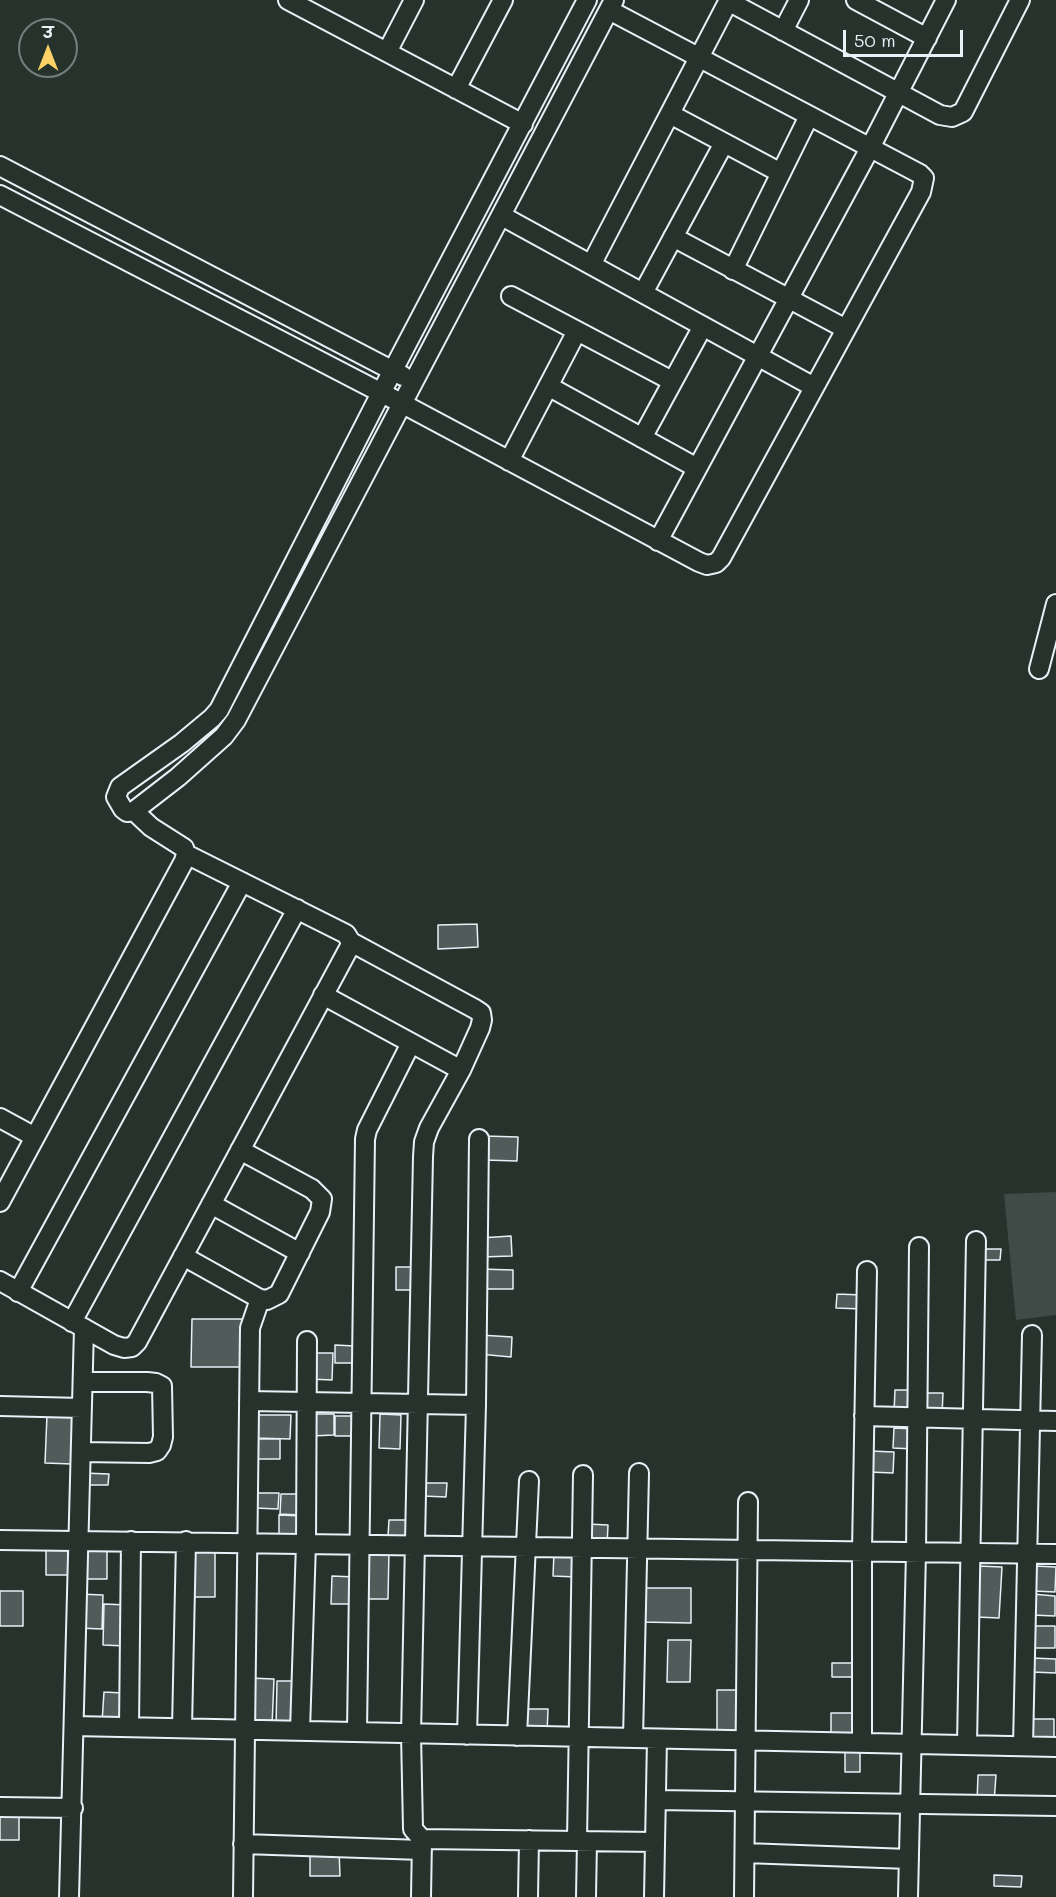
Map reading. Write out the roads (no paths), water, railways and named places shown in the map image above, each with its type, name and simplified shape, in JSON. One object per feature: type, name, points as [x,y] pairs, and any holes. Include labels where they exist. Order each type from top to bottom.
[{"type":"street","points":[[288,0],[319,7],[387,52],[523,124]]},
{"type":"street","points":[[387,52],[414,0]]},
{"type":"street","points":[[456,89],[503,0]]},
{"type":"street","points":[[0,195],[381,393],[403,404],[707,565],[716,563],[721,558],[924,184],[924,178],[699,58],[611,5],[415,382],[403,404],[236,720],[224,736],[134,811],[127,812],[123,809],[116,797],[117,791],[124,783],[182,743],[219,710],[381,393],[587,0]]},
{"type":"street","points":[[783,31],[799,0]]},
{"type":"street","points":[[658,540],[870,148],[946,0]]},
{"type":"street","points":[[591,265],[728,1],[940,115],[952,117],[963,112],[1020,0]]},
{"type":"street","points":[[865,2],[927,38]]},
{"type":"street","points":[[670,114],[781,173]]},
{"type":"street","points":[[733,270],[809,116]]},
{"type":"street","points":[[643,293],[724,143]]},
{"type":"street","points":[[0,166],[415,382]]},
{"type":"street","points":[[502,216],[814,387]]},
{"type":"street","points":[[673,237],[846,329]]},
{"type":"street","points":[[511,296],[672,381]]},
{"type":"street","points":[[642,438],[703,326]]},
{"type":"street","points":[[509,460],[577,331]]},
{"type":"street","points":[[548,386],[697,468]]},
{"type":"street","points":[[1038,669],[1056,604]]},
{"type":"street","points":[[2,1193],[35,1137],[184,861],[186,855],[184,848],[151,827],[134,811]]},
{"type":"street","points":[[186,855],[346,934],[351,942],[481,1013],[480,1028],[424,1142],[411,1734],[413,1829],[422,1844],[421,1897]]},
{"type":"street","points":[[18,1292],[242,882]]},
{"type":"street","points":[[69,1897],[83,1382],[78,1325],[297,909]]},
{"type":"street","points":[[0,1281],[114,1345],[124,1348],[132,1347],[144,1334],[183,1256],[351,942]]},
{"type":"street","points":[[323,995],[461,1070]]},
{"type":"street","points":[[357,1732],[365,1139],[411,1043]]},
{"type":"street","points":[[0,1118],[35,1137]]},
{"type":"street","points":[[467,1735],[476,1405],[478,1139]]},
{"type":"street","points":[[183,1256],[260,1299],[267,1300],[279,1294],[320,1212],[322,1199],[312,1189],[240,1150]]},
{"type":"street","points":[[211,1204],[300,1254]]},
{"type":"street","points":[[967,1745],[976,1241]]},
{"type":"street","points":[[908,1897],[913,1744],[919,1247]]},
{"type":"street","points":[[862,1743],[861,1551],[867,1271]]},
{"type":"street","points":[[243,1897],[250,1328],[260,1299]]},
{"type":"street","points":[[1023,1746],[1032,1335]]},
{"type":"street","points":[[300,1731],[306,1543],[307,1341]]},
{"type":"street","points":[[81,1452],[149,1453],[162,1445],[163,1437],[162,1386],[147,1382],[83,1382]]},
{"type":"street","points":[[249,1401],[476,1405]]},
{"type":"street","points":[[0,1406],[82,1408]]},
{"type":"street","points":[[864,1416],[1056,1421]]},
{"type":"street","points":[[633,1738],[639,1473]]},
{"type":"street","points":[[583,1475],[578,1736],[586,1897]]},
{"type":"street","points":[[517,1736],[529,1481]]},
{"type":"street","points":[[744,1897],[748,1502]]},
{"type":"street","points":[[0,1540],[1056,1554]]},
{"type":"street","points":[[129,1727],[131,1541]]},
{"type":"street","points":[[182,1728],[186,1542]]},
{"type":"street","points":[[74,1726],[1056,1747]]},
{"type":"street","points":[[654,1897],[657,1739]]},
{"type":"street","points":[[656,1800],[1056,1806]]},
{"type":"street","points":[[0,1807],[73,1808]]},
{"type":"street","points":[[243,1844],[422,1844],[529,1840],[655,1842]]},
{"type":"street","points":[[528,1897],[529,1840]]},
{"type":"street","points":[[745,1853],[909,1859]]}]
